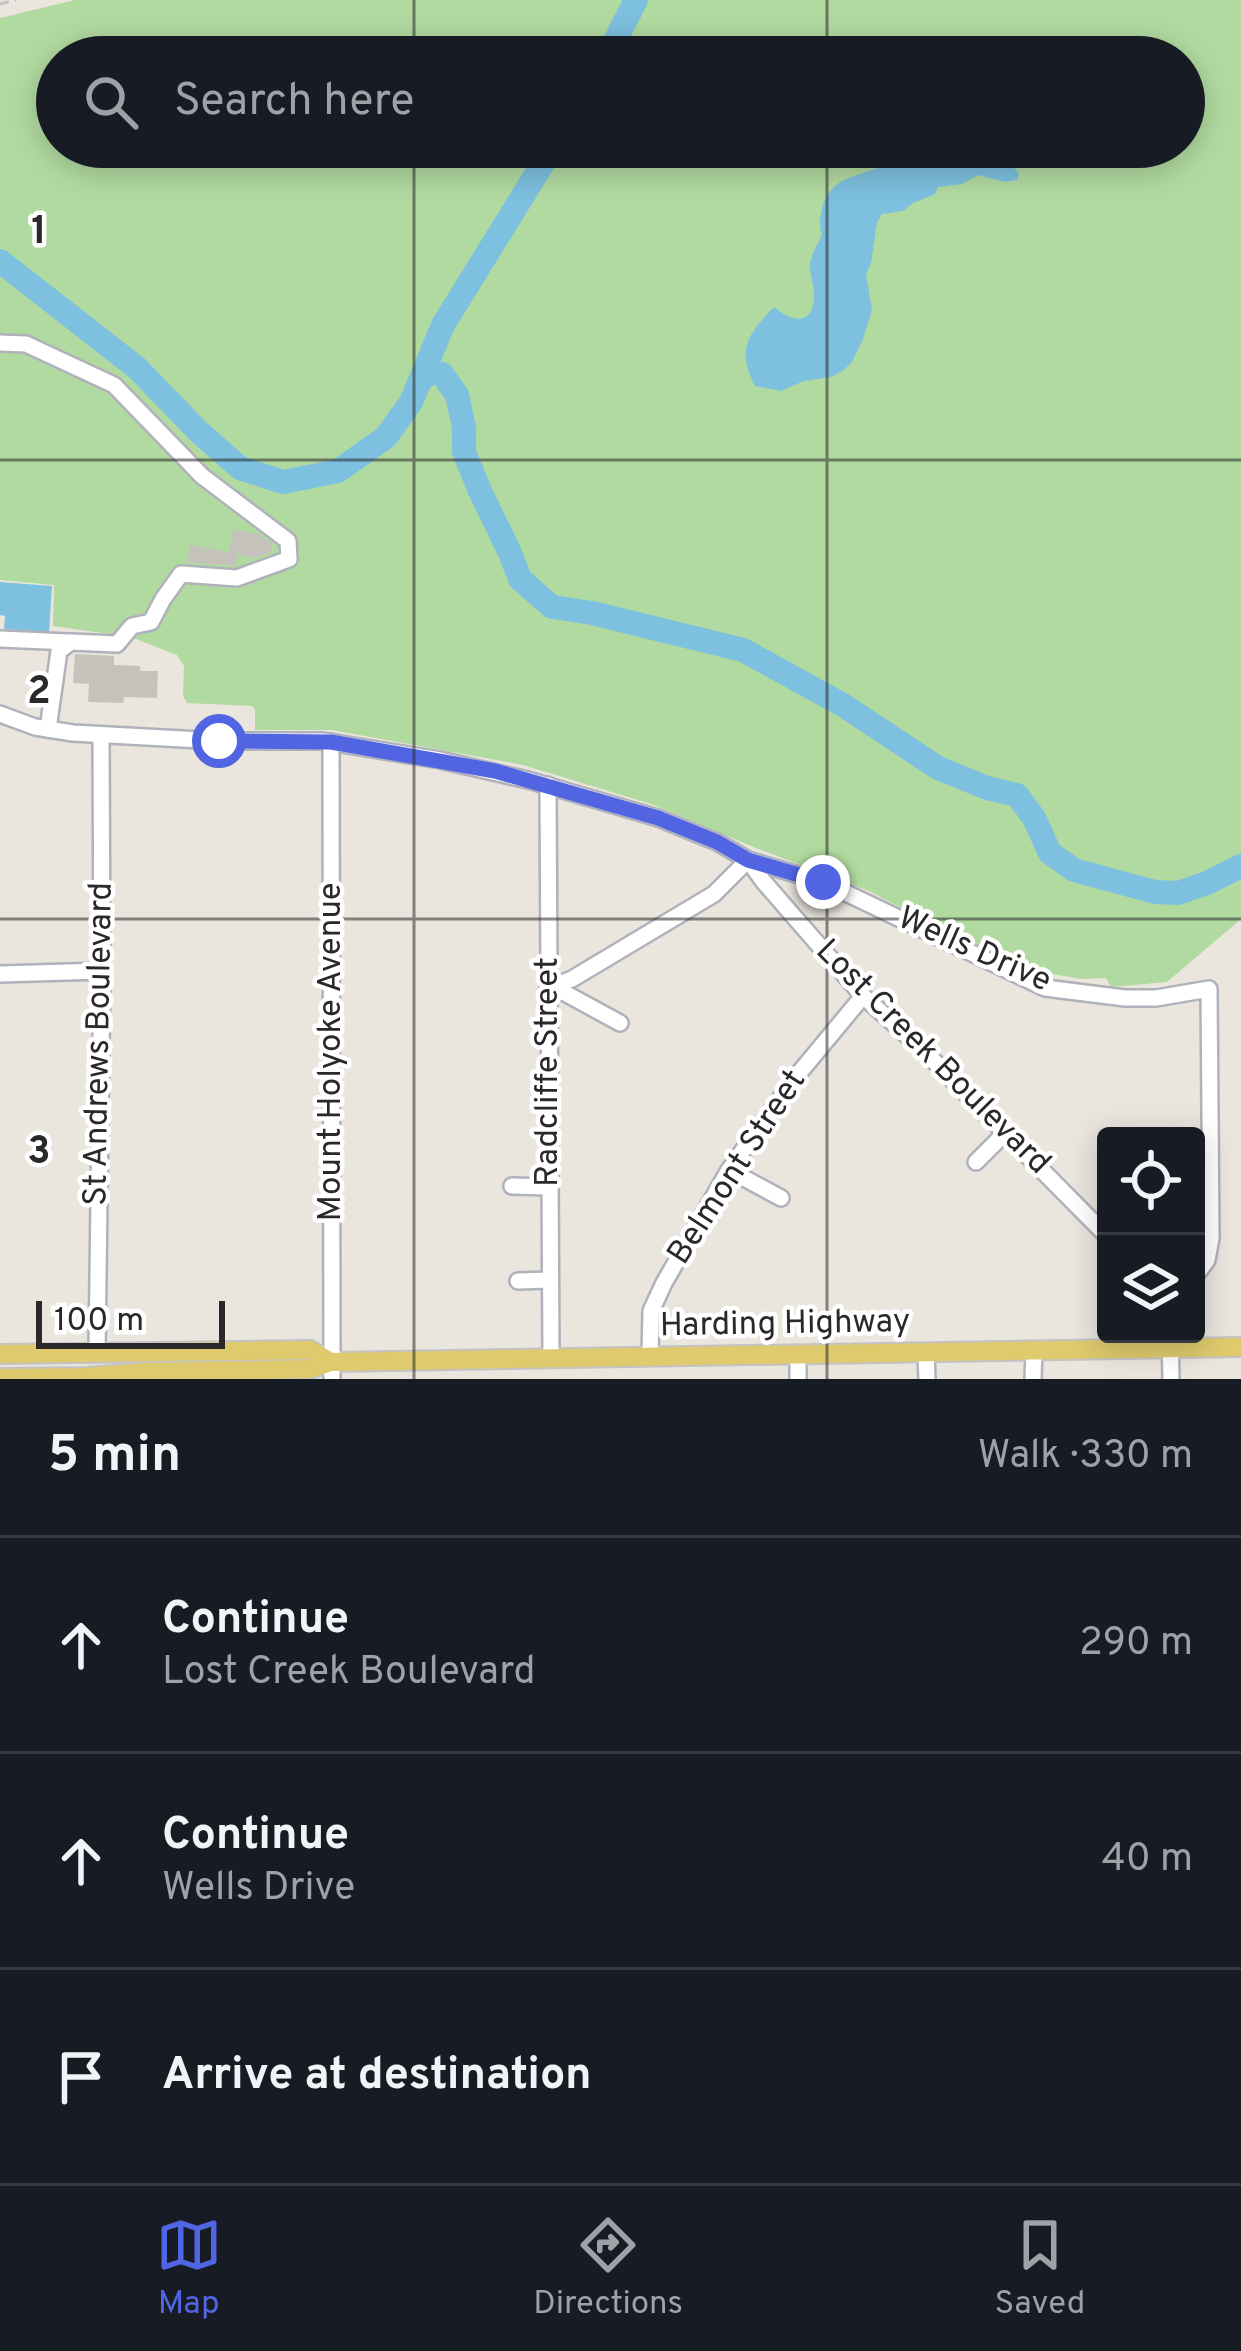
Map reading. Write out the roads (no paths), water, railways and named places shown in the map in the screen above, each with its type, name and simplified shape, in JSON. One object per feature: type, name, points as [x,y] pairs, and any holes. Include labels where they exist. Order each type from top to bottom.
[{"type":"main road","name":"Harding Highway","points":[[0,1378],[264,1375],[551,1359],[1034,1351],[1143,1343]]},
{"type":"main road","name":"Harding Highway","points":[[1198,1343],[1241,1346]]},
{"type":"main road","name":"Harding Highway","points":[[0,1354],[310,1350],[331,1370]]},
{"type":"street","points":[[0,343],[26,344],[114,385],[202,476],[288,541],[289,560],[237,578],[181,574],[151,622],[132,626],[117,644],[0,639]]},
{"type":"street","points":[[48,730],[59,651],[71,642]]},
{"type":"street","name":"Lost Creek Boulevard","points":[[0,715],[48,730],[101,736],[331,742],[495,771],[658,818],[705,837],[748,860],[862,996],[920,1047],[1097,1226]]},
{"type":"street","name":"St Andrews Boulevard","points":[[97,1352],[101,736]]},
{"type":"street","name":"Mount Holyoke Avenue","points":[[331,742],[331,1370]]},
{"type":"street","name":"Radcliffe Street","points":[[548,785],[551,1359]]},
{"type":"street","points":[[550,987],[572,979],[702,902],[748,860]]},
{"type":"street","name":"Wells Drive","points":[[748,860],[823,882],[1045,988],[1125,998],[1209,989],[1211,1238],[1205,1263]]},
{"type":"street","points":[[0,974],[102,971]]},
{"type":"street","points":[[550,987],[620,1023]]},
{"type":"street","name":"Belmont Street","points":[[650,1358],[651,1311],[729,1170],[862,996]]},
{"type":"street","points":[[976,1162],[1005,1133]]},
{"type":"street","points":[[729,1170],[781,1198]]},
{"type":"street","points":[[512,1186],[549,1186]]},
{"type":"street","points":[[518,1281],[550,1280]]},
{"type":"street","points":[[1170,1343],[1172,1379]]},
{"type":"street","points":[[1033,1379],[1034,1351]]},
{"type":"street","points":[[926,1353],[927,1379]]},
{"type":"street","points":[[798,1355],[798,1379]]},
{"type":"water","points":[[877,168],[1014,168],[1019,174],[1017,180],[1005,182],[978,175],[962,184],[938,187],[935,194],[903,211],[882,214],[866,274],[872,310],[852,362],[831,377],[781,391],[755,386],[746,362],[748,343],[774,307],[795,318],[811,312],[810,264],[822,235],[820,217],[826,197],[844,180]]},
{"type":"water","points":[[0,582],[52,586],[49,632],[4,629]]},
{"type":"waterway","points":[[618,36],[636,0]]},
{"type":"waterway","points":[[0,261],[137,368],[240,468],[283,482],[338,471],[386,437],[411,402],[443,325],[540,168]]},
{"type":"waterway","points":[[421,380],[430,372],[442,374],[457,395],[464,452],[480,491],[520,579],[552,607],[743,650],[843,705],[938,768],[1017,795],[1050,853],[1074,870],[1155,892],[1178,893],[1241,866]]}]
